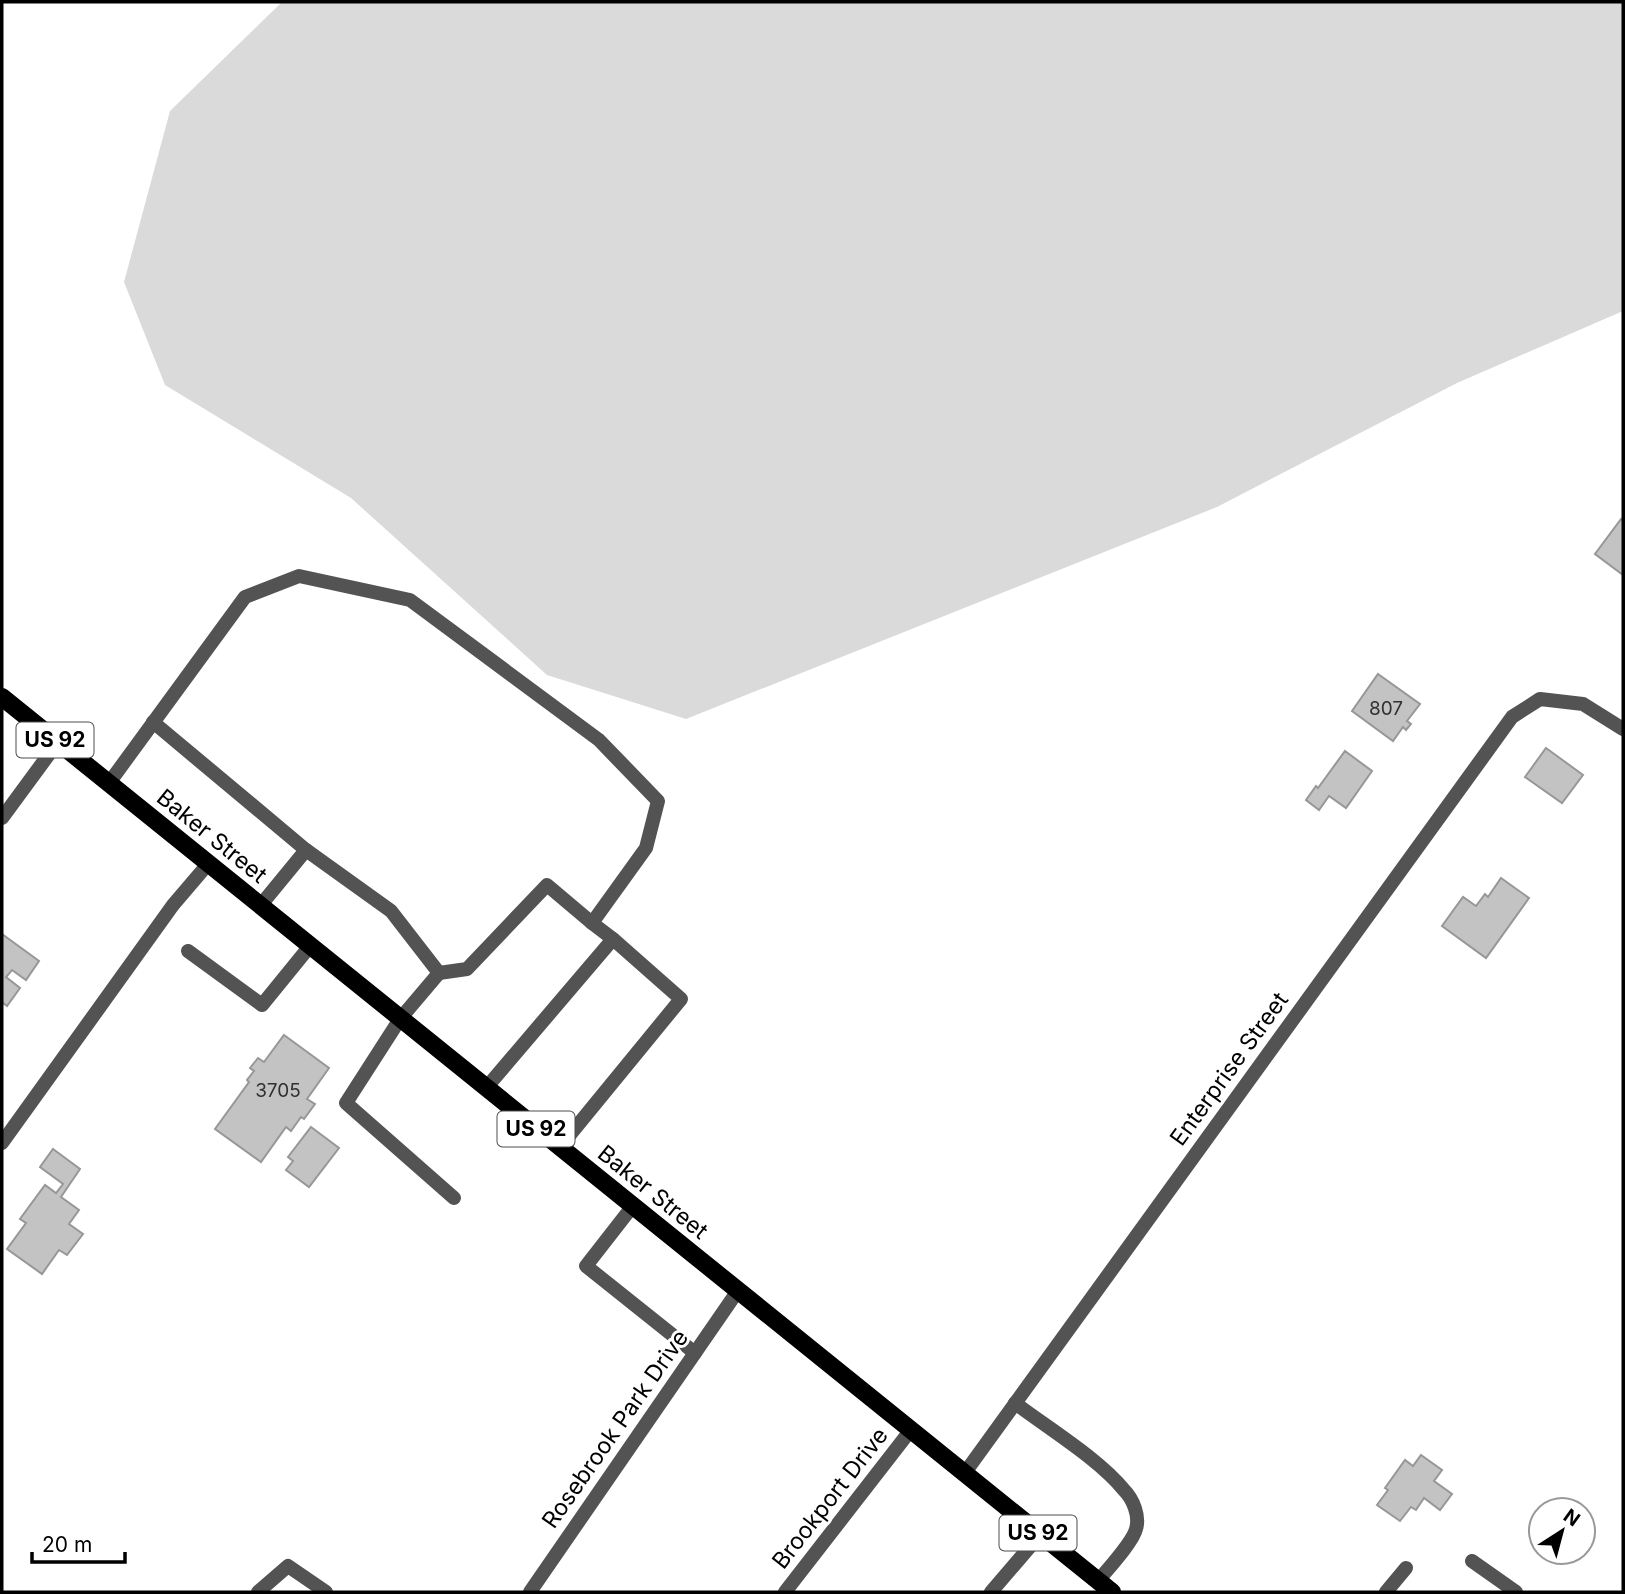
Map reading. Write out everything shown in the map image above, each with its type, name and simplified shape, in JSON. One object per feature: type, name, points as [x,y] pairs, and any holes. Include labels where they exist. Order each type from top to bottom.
[{"type":"main road","name":"Baker Street","points":[[2,697],[1105,1587]]},
{"type":"street","points":[[109,783],[245,597],[299,576],[410,600],[600,740],[658,801],[646,848],[592,923]]},
{"type":"street","name":"Enterprise Street","points":[[964,1474],[1511,717],[1540,699],[1583,704],[1623,729]]},
{"type":"street","points":[[153,722],[306,850],[391,911],[439,973]]},
{"type":"street","points":[[2,818],[58,742]]},
{"type":"street","points":[[260,906],[306,850]]},
{"type":"street","points":[[2,1143],[173,905],[208,864]]},
{"type":"street","points":[[454,1198],[346,1103],[400,1019],[439,973],[467,969],[547,885],[681,999],[559,1147]]},
{"type":"street","points":[[486,1088],[613,939]]},
{"type":"street","points":[[188,951],[262,1005],[310,946]]},
{"type":"street","points":[[632,1207],[586,1266],[695,1353]]},
{"type":"street","name":"Rosebrook Park Drive","points":[[530,1592],[737,1292]]},
{"type":"street","points":[[1015,1403],[1084,1454],[1125,1490],[1136,1510],[1136,1530],[1105,1587]]},
{"type":"street","name":"Brookport Drive","points":[[785,1592],[910,1431]]},
{"type":"street","points":[[991,1592],[1040,1535]]},
{"type":"street","points":[[1472,1560],[1516,1592]]},
{"type":"street","points":[[258,1592],[288,1566],[326,1592]]},
{"type":"street","points":[[1386,1592],[1406,1568]]},
{"type":"shaded area","points":[[282,2],[1623,2],[1623,311],[1457,383],[1217,507],[686,719],[547,675],[351,498],[165,385],[124,282],[170,111]]},
{"type":"building","points":[[1621,519],[1623,521],[1623,575],[1595,554]]},
{"type":"building","points":[[1378,674],[1420,704],[1407,721],[1411,724],[1406,730],[1403,727],[1393,741],[1352,711]]},
{"type":"building","points":[[1546,748],[1583,775],[1562,803],[1525,777]]},
{"type":"building","points":[[1345,751],[1372,771],[1346,808],[1329,796],[1319,810],[1306,800]]},
{"type":"building","points":[[1501,878],[1529,898],[1486,958],[1442,926],[1463,897],[1476,906],[1485,894],[1488,897]]},
{"type":"building","points":[[2,934],[39,961],[26,980],[12,970],[6,977],[20,988],[7,1006],[2,1002]]},
{"type":"building","points":[[284,1035],[329,1068],[307,1099],[315,1104],[291,1131],[286,1127],[261,1162],[215,1129],[249,1082],[247,1080],[254,1071],[250,1068],[258,1058],[264,1062]]},
{"type":"building","points":[[311,1127],[339,1148],[309,1187],[286,1170],[293,1161],[288,1157]]},
{"type":"building","points":[[53,1149],[80,1169],[61,1197],[79,1210],[69,1224],[83,1234],[67,1255],[59,1250],[42,1274],[7,1249],[26,1223],[20,1219],[45,1185],[56,1193],[63,1184],[40,1167]]},
{"type":"building","points":[[1421,1455],[1442,1470],[1434,1481],[1452,1494],[1440,1510],[1424,1498],[1416,1510],[1411,1507],[1400,1521],[1377,1505],[1388,1490],[1385,1488],[1405,1460],[1413,1466]]}]
